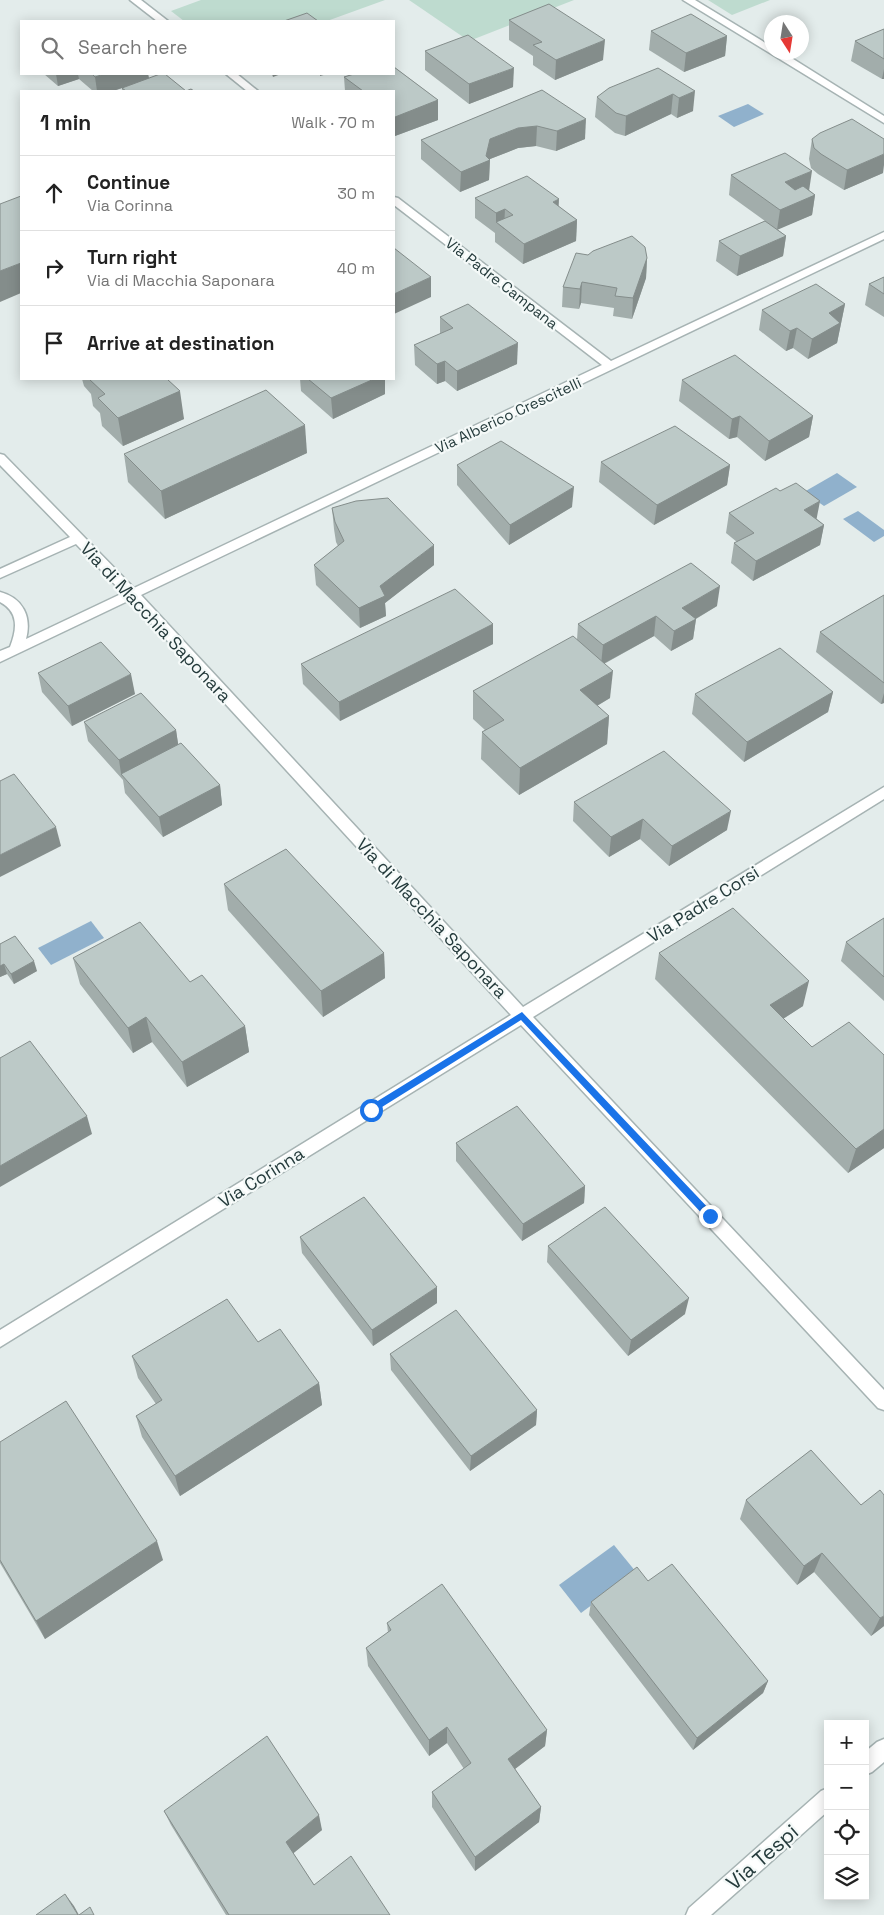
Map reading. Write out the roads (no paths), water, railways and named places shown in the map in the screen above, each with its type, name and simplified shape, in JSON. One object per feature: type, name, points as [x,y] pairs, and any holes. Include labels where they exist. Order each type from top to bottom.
[{"type":"street","points":[[135,0],[162,20]]},
{"type":"street","points":[[688,0],[764,47]]},
{"type":"street","points":[[785,60],[884,120]]},
{"type":"street","points":[[232,75],[252,90]]},
{"type":"street","name":"Via Padre Campana","points":[[395,201],[610,366]]},
{"type":"street","name":"Via Alberico Crescitelli","points":[[0,657],[884,236]]},
{"type":"street","name":"Via di Macchia Saponara","points":[[0,458],[132,594],[522,1016],[884,1402]]},
{"type":"street","points":[[0,574],[77,539]]},
{"type":"street","points":[[0,596],[17,605],[20,613],[21,632],[15,650]]},
{"type":"street","name":"Via Padre Corsi","points":[[522,1016],[884,792]]},
{"type":"street","name":"Via Corinna","points":[[0,1339],[522,1016]]},
{"type":"street","points":[[869,1762],[884,1749]]},
{"type":"street","name":"Via Tespi","points":[[696,1915],[824,1802]]},
{"type":"water","points":[[748,104],[764,114],[734,127],[718,116]]},
{"type":"water","points":[[837,473],[857,487],[824,506],[804,492]]},
{"type":"water","points":[[858,511],[884,530],[884,536],[874,542],[843,519]]},
{"type":"water","points":[[91,921],[104,938],[51,965],[38,948]]},
{"type":"water","points":[[614,1545],[636,1572],[581,1613],[559,1585]]}]
